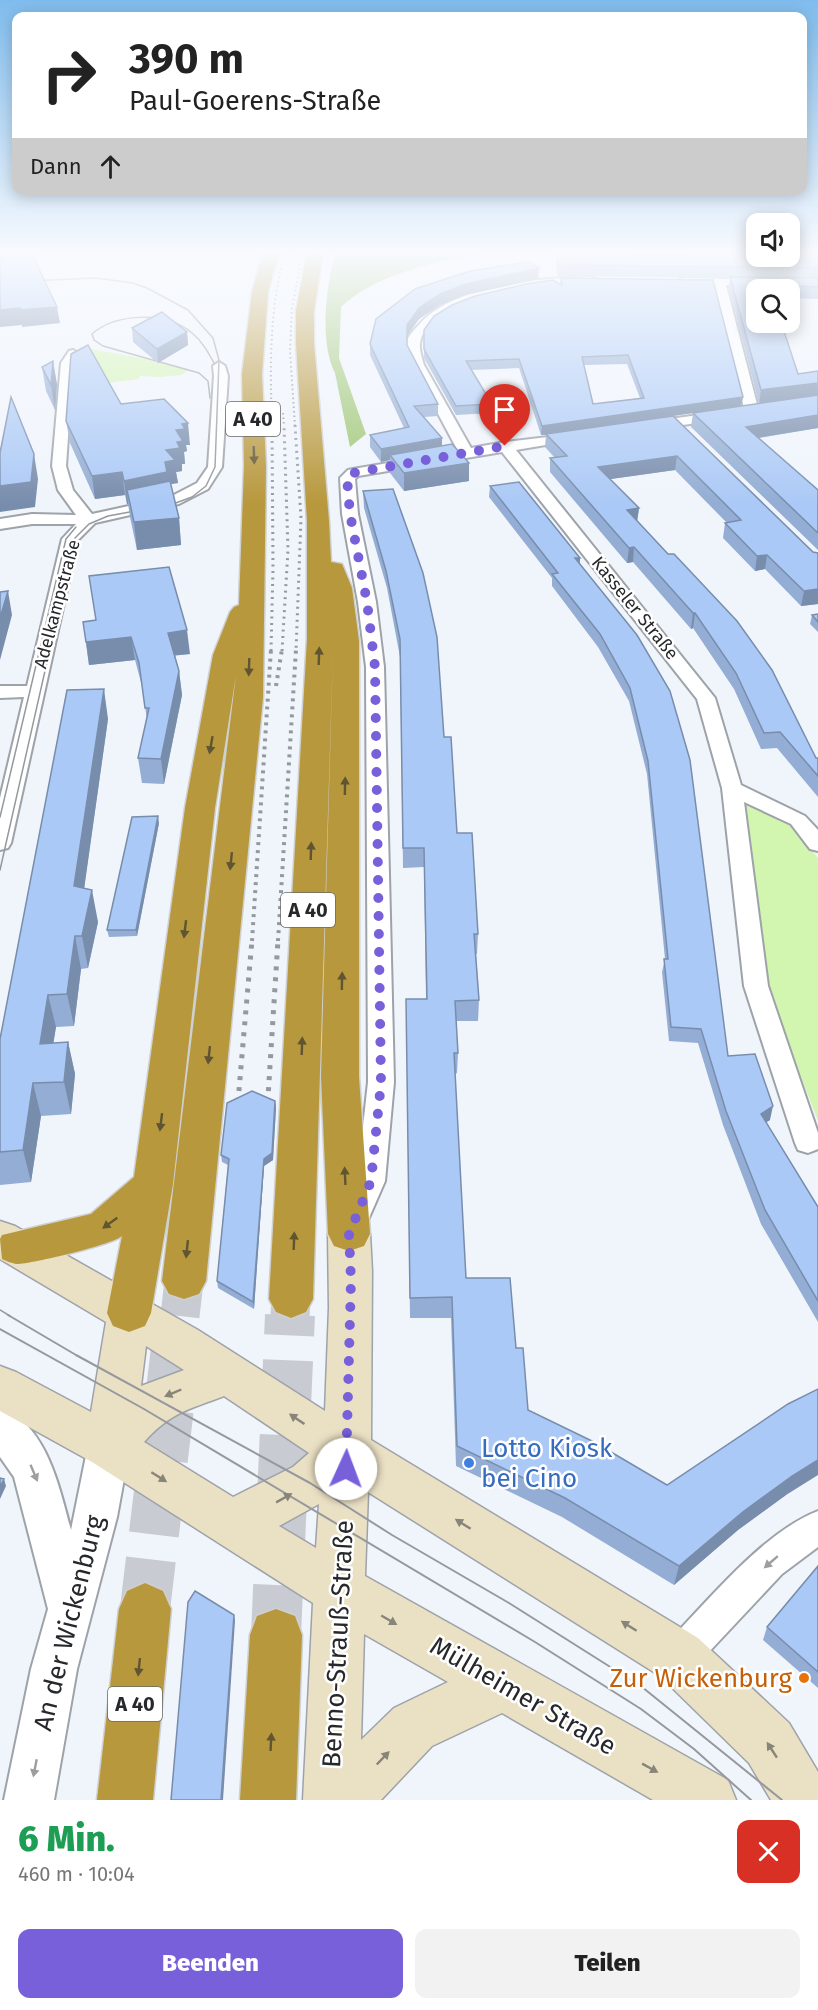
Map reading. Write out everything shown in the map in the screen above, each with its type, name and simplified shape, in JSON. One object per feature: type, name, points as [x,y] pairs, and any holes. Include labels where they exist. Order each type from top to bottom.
[{"type":"highway","name":"A 40","points":[[184,1281],[249,697],[255,466],[252,374],[255,336]]},
{"type":"highway","name":"A 40","points":[[291,1299],[320,639],[318,521],[305,336]]},
{"type":"highway","points":[[318,521],[340,588],[346,641],[340,1077],[349,1234]]},
{"type":"highway","points":[[129,1313],[153,1184],[204,784],[226,655],[252,588]]},
{"type":"highway","points":[[9,1243],[103,1228],[153,1184]]},
{"type":"highway","name":"A 40","points":[[125,1800],[145,1609]]},
{"type":"highway","points":[[268,1800],[276,1635]]},
{"type":"main road","name":"Benno-Strauß-Straße","points":[[332,1800],[346,1452],[351,1280],[349,1234]]},
{"type":"main road","points":[[9,1243],[229,1374],[346,1452],[679,1657],[769,1743],[803,1800]]},
{"type":"main road","points":[[109,1446],[129,1313]]},
{"type":"main road","points":[[109,1446],[144,1409],[160,1399],[229,1374]]},
{"type":"main road","name":"Mülheimer Straße","points":[[0,1387],[109,1446],[339,1590],[708,1800]]},
{"type":"main road","points":[[230,1522],[269,1506],[310,1483],[346,1452]]},
{"type":"main road","points":[[342,1800],[413,1727],[504,1684]]},
{"type":"street","points":[[416,336],[414,354],[466,452]]},
{"type":"street","points":[[630,428],[747,412],[731,336]]},
{"type":"street","name":"Adelkampstraße","points":[[0,843],[70,539],[89,520],[72,505],[62,482],[59,466],[68,363],[73,354]]},
{"type":"street","points":[[0,524],[59,518],[89,520],[112,513],[174,501],[203,486],[215,467],[221,376],[219,366]]},
{"type":"street","points":[[675,422],[692,438]]},
{"type":"street","points":[[349,1234],[371,1181],[381,1083],[375,667],[367,602],[350,514],[347,478],[353,473],[466,452],[593,433]]},
{"type":"street","name":"Kasseler Straße","points":[[505,446],[706,698],[732,788],[756,986],[815,1147]]},
{"type":"street","name":"Adelkampstraße","points":[[0,692],[35,691]]},
{"type":"street","points":[[732,788],[798,820],[818,844]]},
{"type":"street","points":[[0,1426],[33,1470],[71,1609]]},
{"type":"street","name":"An der Wickenburg","points":[[29,1800],[54,1670],[96,1517],[109,1446]]},
{"type":"street","points":[[679,1657],[770,1562],[818,1527]]},
{"type":"green space","points":[[326,336],[340,336],[339,358],[366,434],[350,447],[335,373]]},
{"type":"green space","points":[[91,349],[146,359],[188,371],[181,375],[140,376],[139,379],[89,385]]},
{"type":"green space","points":[[743,802],[788,823],[818,858],[818,1121],[766,986]]},
{"type":"building","points":[[142,336],[180,336],[157,349]]},
{"type":"building","points":[[372,336],[407,336],[407,345],[438,404],[414,406],[442,438],[381,449],[370,435],[409,427],[370,344]]},
{"type":"building","points":[[424,336],[727,336],[743,397],[542,426],[519,359],[466,361],[492,404],[456,406],[424,349]],"holes":[[[628,355],[644,398],[593,404],[582,357]]]},
{"type":"building","points":[[746,336],[786,336],[798,374],[818,371],[818,383],[761,390]]},
{"type":"building","points":[[88,345],[121,404],[164,399],[188,423],[182,424],[185,429],[176,430],[183,441],[177,442],[180,448],[166,450],[175,460],[165,462],[167,472],[124,481],[122,472],[92,476],[66,421],[71,354]]},
{"type":"building","points":[[53,361],[51,385],[42,367]]},
{"type":"building","points":[[818,395],[818,415],[746,427],[818,490],[818,533],[693,413]]},
{"type":"building","points":[[11,397],[34,454],[31,482],[0,486],[0,453]]},
{"type":"building","points":[[673,416],[813,552],[818,553],[818,589],[804,591],[767,555],[757,556],[725,523],[741,520],[677,456],[598,467],[639,508],[627,510],[668,554],[674,554],[737,621],[772,670],[818,758],[818,776],[780,732],[764,733],[736,673],[695,613],[634,547],[629,548],[550,458],[567,456],[546,434]]},
{"type":"building","points":[[452,444],[469,463],[404,473],[390,455]]},
{"type":"building","points":[[170,481],[179,518],[134,522],[127,490]]},
{"type":"building","points":[[519,482],[580,558],[575,558],[637,635],[670,691],[690,760],[728,1056],[755,1054],[773,1106],[761,1114],[818,1207],[818,1301],[765,1210],[726,1111],[701,1029],[671,1027],[664,959],[668,959],[648,761],[630,688],[600,634],[552,574],[558,573],[490,486]]},
{"type":"building","points":[[393,489],[423,573],[437,637],[444,737],[451,737],[457,833],[472,833],[478,934],[474,934],[479,1000],[455,1001],[458,1053],[454,1053],[466,1278],[510,1278],[516,1348],[523,1348],[528,1410],[594,1442],[667,1485],[788,1404],[818,1389],[818,1460],[744,1511],[679,1566],[565,1498],[457,1446],[452,1297],[410,1298],[406,999],[427,999],[424,848],[403,848],[400,639],[386,571],[363,491]]},
{"type":"building","points":[[169,567],[187,630],[168,633],[179,671],[161,759],[138,758],[149,708],[145,708],[139,663],[131,637],[86,642],[83,622],[96,620],[89,576]]},
{"type":"building","points":[[8,591],[0,618],[0,592]]},
{"type":"building","points":[[818,614],[818,622],[812,615]]},
{"type":"building","points":[[104,689],[74,886],[92,890],[82,936],[75,936],[67,994],[48,995],[40,1044],[68,1042],[64,1082],[33,1083],[23,1150],[0,1152],[0,1039],[67,690]]},
{"type":"building","points":[[158,816],[136,930],[107,930],[132,817]]},
{"type":"building","points":[[252,1091],[275,1101],[272,1153],[264,1159],[253,1302],[217,1281],[229,1159],[221,1155],[227,1103]]},
{"type":"building","points":[[818,1566],[818,1672],[767,1627]]},
{"type":"building","points":[[195,1591],[234,1615],[221,1800],[171,1800],[188,1602]]},
{"type":"tunnel","points":[[180,1316],[184,1281]]},
{"type":"tunnel","points":[[290,1316],[291,1299]]},
{"type":"tunnel","points":[[145,1609],[180,1315]]},
{"type":"tunnel","points":[[276,1635],[290,1315]]},
{"type":"tram line","points":[[93,336],[94,340],[103,346],[199,373],[208,381],[210,398]]},
{"type":"tram line","points":[[196,336],[214,363]]},
{"type":"tram line","points":[[0,870],[75,538],[89,524],[108,516],[173,504],[192,497],[206,486],[215,467],[219,360],[211,336]]},
{"type":"tram line","points":[[0,817],[66,539],[76,527]]},
{"type":"tram line","points":[[0,1310],[10,1316]]},
{"type":"tram line","points":[[8,1315],[76,1355],[310,1483],[392,1535],[509,1603],[642,1687],[782,1800]]},
{"type":"tram line","points":[[0,1329],[144,1409],[535,1642],[641,1709],[694,1749],[751,1800]]},
{"type":"railway","points":[[272,336],[272,426]]},
{"type":"railway","points":[[291,336],[295,426]]},
{"type":"railway","points":[[283,413],[284,426]]},
{"type":"railway","points":[[271,651],[272,425]]},
{"type":"railway","points":[[282,651],[288,550],[284,425]]},
{"type":"railway","points":[[295,425],[301,518],[296,651]]},
{"type":"railway","points":[[252,941],[271,649]]},
{"type":"railway","points":[[276,686],[282,649]]},
{"type":"railway","points":[[278,941],[296,649]]},
{"type":"railway","points":[[237,1113],[252,940]]},
{"type":"railway","points":[[267,1113],[278,940]]},
{"type":"place","name":"Lotto Kiosk bei Cino","points":[[469,1463]]},
{"type":"place","name":"Zur Wickenburg","points":[[804,1678]]},
{"type":"route","points":[[346,1469],[351,1280],[349,1234],[371,1181],[381,1083],[375,667],[367,602],[350,514],[347,478],[353,473],[505,446]]}]
